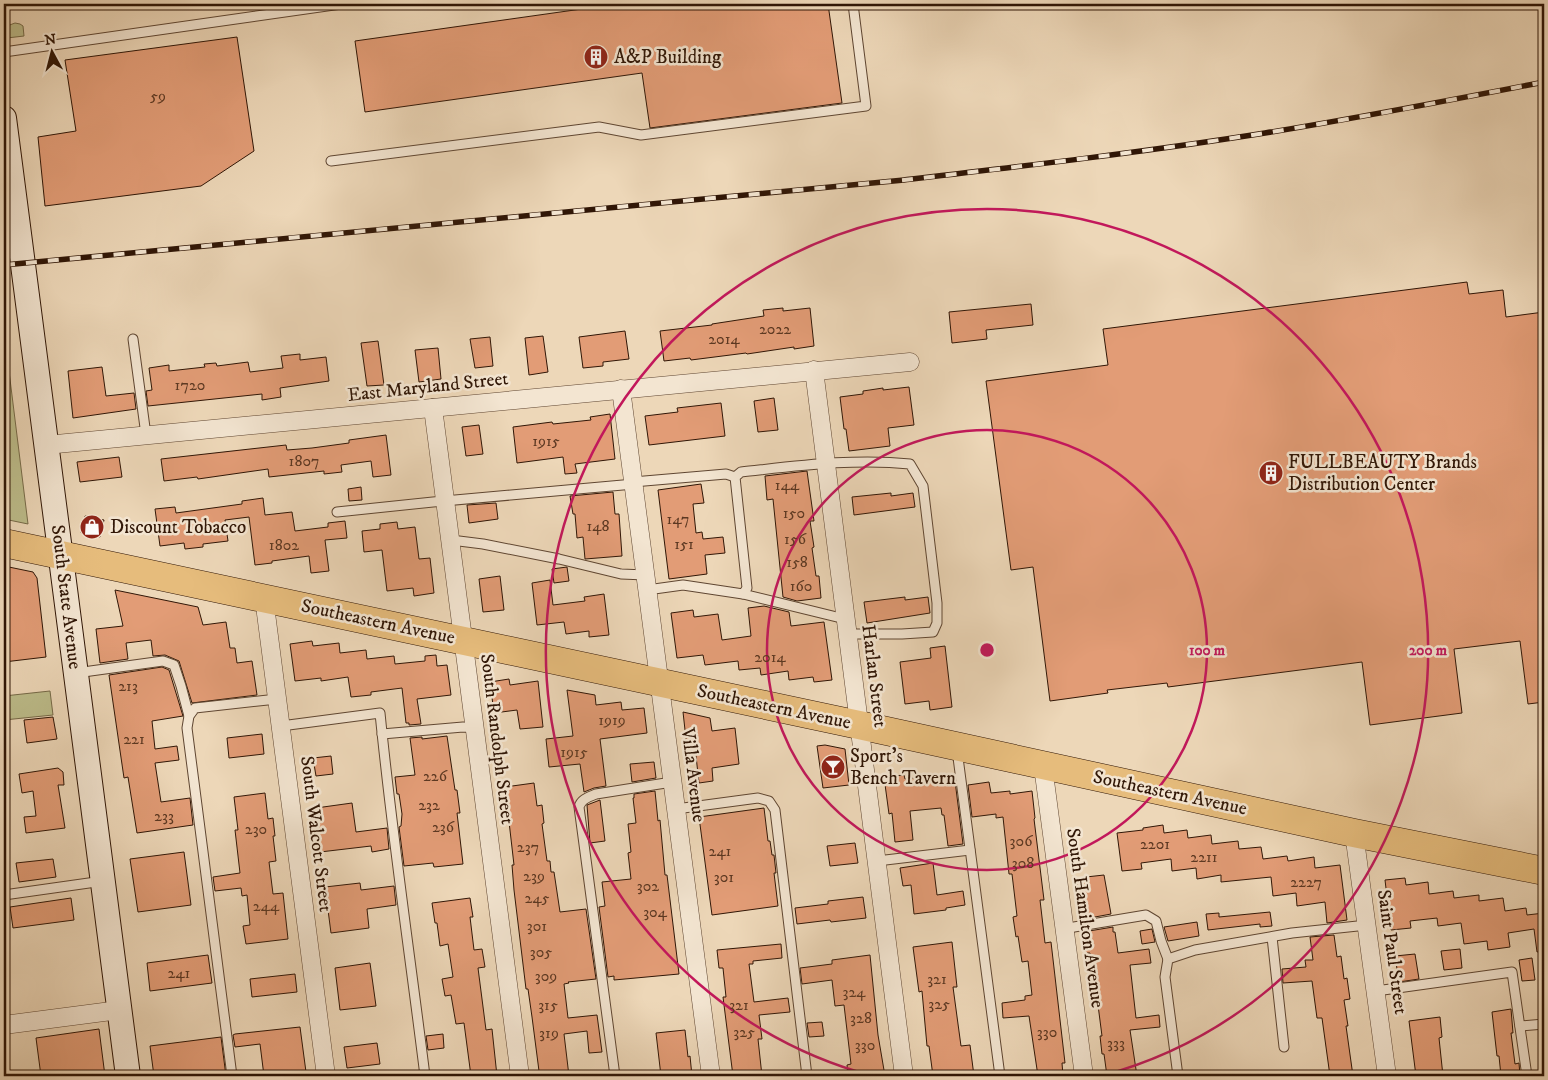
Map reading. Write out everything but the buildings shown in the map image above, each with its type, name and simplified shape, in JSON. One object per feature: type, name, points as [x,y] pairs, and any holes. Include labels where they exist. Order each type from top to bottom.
[{"type":"main road","name":"Southeastern Avenue","points":[[4,543],[859,725],[1354,833],[1544,871]]},
{"type":"street","name":"South State Avenue","points":[[4,118],[128,1076]]},
{"type":"street","name":"East Maryland Street","points":[[46,445],[910,362]]},
{"type":"street","name":"Harlan Street","points":[[814,370],[904,1076]]},
{"type":"street","name":"Villa Avenue","points":[[621,389],[711,1076]]},
{"type":"street","name":"South Randolph Street","points":[[433,408],[520,1076]]},
{"type":"street","name":"South Walcott Street","points":[[264,598],[326,1076]]},
{"type":"street","name":"South Hamilton Avenue","points":[[1043,766],[1084,1076]]},
{"type":"street","name":"Saint Paul Street","points":[[1354,833],[1387,1076]]},
{"type":"street","points":[[4,1026],[119,1010]]},
{"type":"lane","points":[[4,52],[341,4]]},
{"type":"lane","points":[[331,161],[599,127],[641,135],[866,106],[852,4]]},
{"type":"lane","points":[[133,339],[146,435]]},
{"type":"lane","points":[[450,543],[459,541],[483,544],[559,559],[646,582],[683,585],[743,594],[846,627],[902,634],[933,632],[937,624],[937,604],[923,486],[910,464],[888,462],[826,464],[741,472],[735,477]]},
{"type":"lane","points":[[337,512],[726,474],[735,477]]},
{"type":"lane","points":[[735,477],[747,588],[743,594]]},
{"type":"lane","points":[[76,673],[93,669],[163,661],[174,665],[189,716],[187,728],[232,1076]]},
{"type":"lane","points":[[189,716],[195,708],[277,698]]},
{"type":"lane","points":[[281,726],[380,713],[394,847],[404,908],[425,1076]]},
{"type":"lane","points":[[382,734],[463,726],[475,728]]},
{"type":"lane","points":[[956,747],[1000,1076]]},
{"type":"lane","points":[[615,1076],[579,807],[580,803],[596,794],[672,782]]},
{"type":"lane","points":[[676,809],[758,798],[768,801],[775,810],[807,1076]]},
{"type":"lane","points":[[876,861],[970,850]]},
{"type":"lane","points":[[4,895],[103,881]]},
{"type":"lane","points":[[1065,931],[1074,927],[1146,916],[1156,921],[1168,959],[1165,977],[1178,1076]]},
{"type":"lane","points":[[1168,959],[1195,950],[1292,933],[1367,925]]},
{"type":"lane","points":[[1272,937],[1284,1047]]},
{"type":"lane","points":[[1376,990],[1512,972],[1527,1076]]},
{"type":"lane","points":[[1520,1026],[1544,1024]]},
{"type":"green space","points":[[15,23],[23,26],[24,36],[7,38],[4,29]]},
{"type":"green space","points":[[4,331],[28,524],[4,519]]},
{"type":"green space","points":[[50,691],[53,715],[4,720],[4,696]]},
{"type":"railway","points":[[4,265],[904,180],[1130,153],[1220,140],[1370,115],[1544,82]]},
{"type":"place","name":"A&P Building","points":[[596,57]]},
{"type":"place","name":"FULLBEAUTY Brands Distribution Center","points":[[1271,473]]},
{"type":"place","name":"Discount Tobacco","points":[[92,527]]},
{"type":"place","name":"Sport's Bench Tavern","points":[[833,767]]}]
